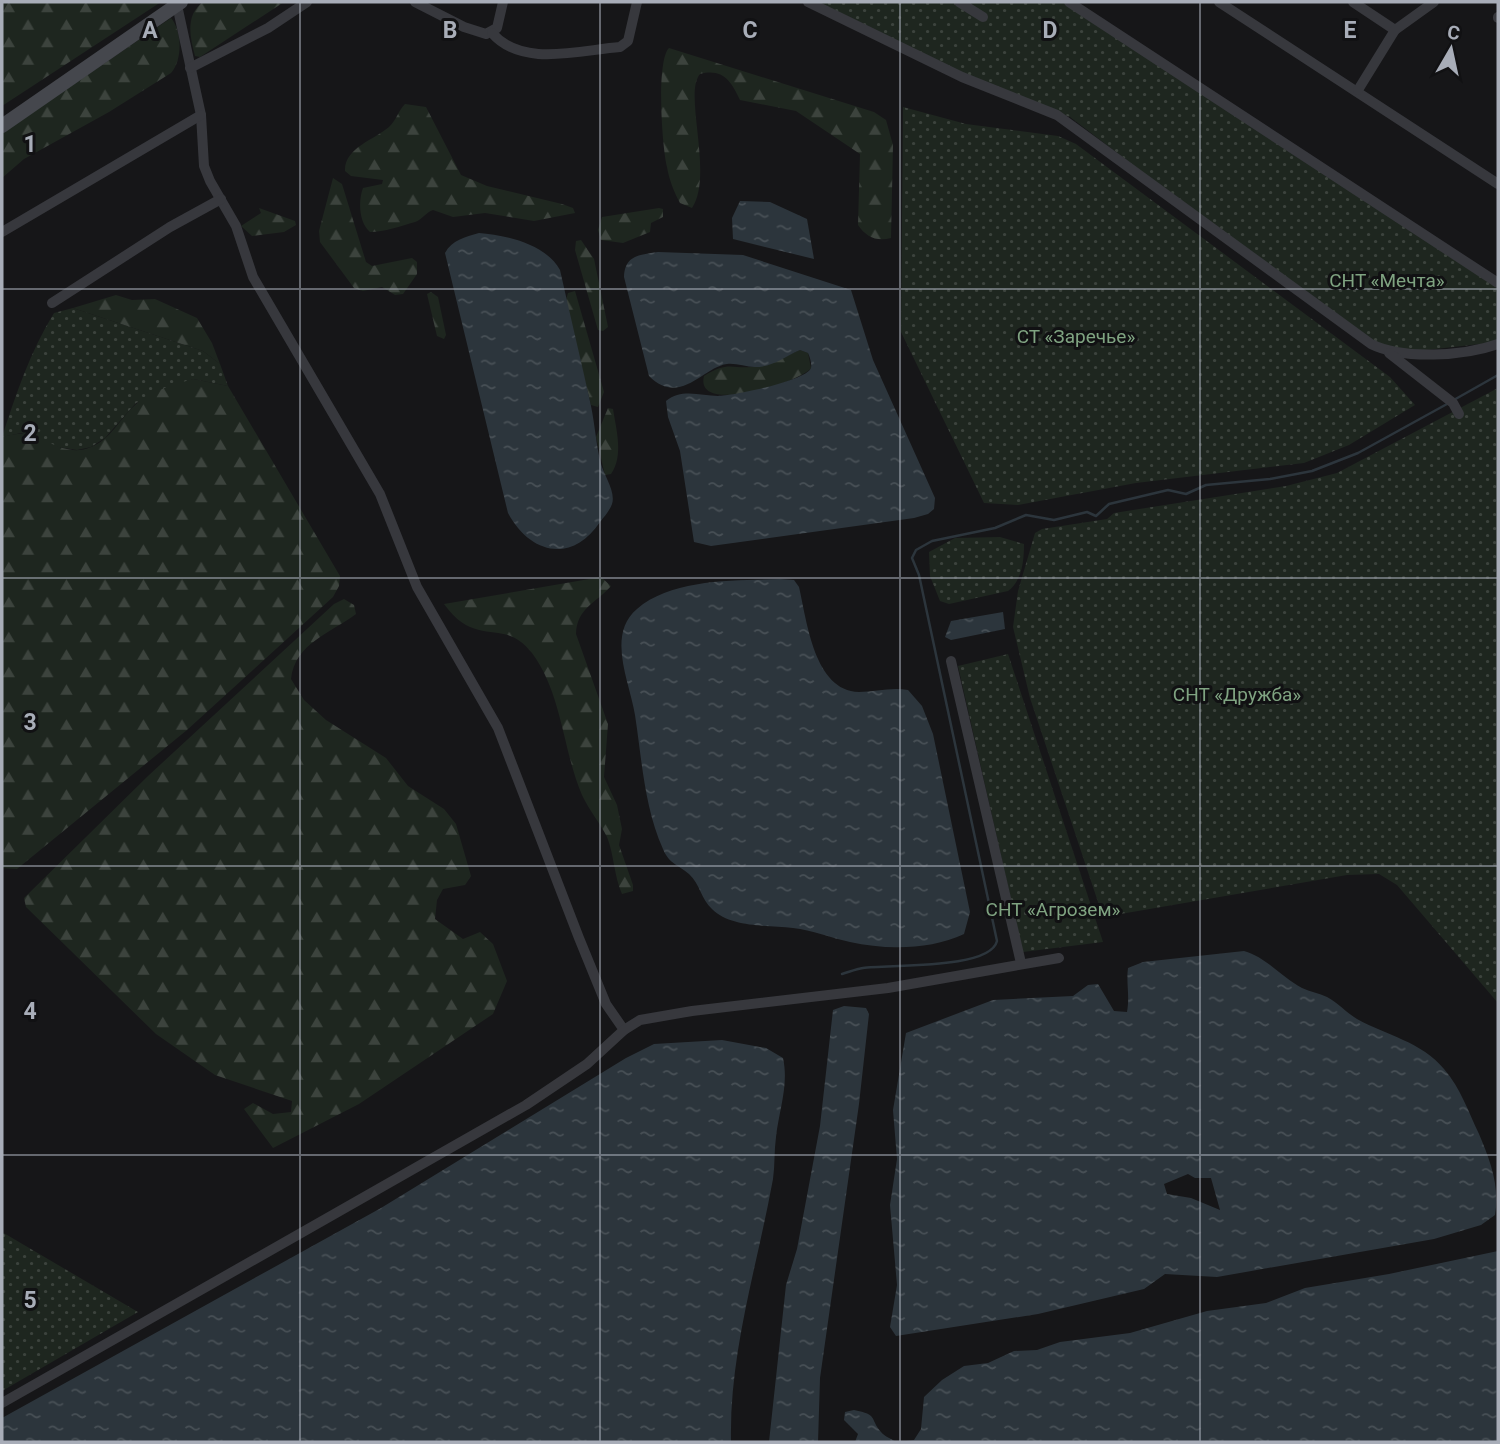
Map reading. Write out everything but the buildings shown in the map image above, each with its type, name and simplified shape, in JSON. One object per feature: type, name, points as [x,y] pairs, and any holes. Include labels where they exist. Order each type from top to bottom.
[{"type":"main road","points":[[2,126],[179,3]]},
{"type":"street","points":[[190,68],[268,28],[307,2]]},
{"type":"street","points":[[415,2],[478,33],[492,33],[505,46],[530,54],[620,47],[628,41],[637,2]]},
{"type":"street","points":[[492,33],[502,18],[503,2]]},
{"type":"street","points":[[808,2],[992,90],[1057,115],[1240,247],[1317,308],[1389,353],[1453,404],[1459,414]]},
{"type":"street","points":[[959,2],[983,17]]},
{"type":"street","points":[[1069,2],[1298,149],[1498,283]]},
{"type":"street","points":[[1219,2],[1358,90],[1498,184]]},
{"type":"street","points":[[1353,2],[1395,30]]},
{"type":"street","points":[[1358,90],[1395,30],[1434,2]]},
{"type":"street","points":[[179,3],[201,115],[204,166],[236,226],[253,277],[380,494],[417,587],[498,728],[606,1004],[624,1030]]},
{"type":"street","points":[[2,232],[201,115]]},
{"type":"street","points":[[52,303],[170,227],[221,198]]},
{"type":"street","points":[[1389,353],[1476,350],[1498,345]]},
{"type":"street","points":[[951,661],[1021,962]]},
{"type":"street","points":[[2,1403],[526,1105],[587,1063],[624,1030],[640,1020],[888,988],[1021,962],[1059,958]]},
{"type":"green space","points":[[2,2],[161,2],[2,106]]},
{"type":"green space","points":[[203,2],[284,2],[200,57],[195,56],[190,27],[193,13]]},
{"type":"green space","name":"СНТ «Мечта»","points":[[811,2],[1063,2],[1474,265],[1498,285],[1498,342],[1417,351],[1379,345],[1322,309],[1070,117],[1001,92]]},
{"type":"green space","points":[[171,18],[180,46],[178,61],[171,73],[109,112],[24,159],[2,178],[2,133]]},
{"type":"green space","points":[[669,48],[874,112],[886,120],[893,145],[891,238],[872,238],[858,225],[860,154],[796,111],[740,100],[729,82],[715,73],[700,74],[696,84],[700,156],[698,194],[692,208],[680,203],[668,172],[662,124],[662,69]]},
{"type":"green space","points":[[405,104],[426,107],[461,175],[487,186],[562,204],[573,208],[575,213],[534,221],[485,213],[453,217],[433,210],[415,222],[370,232],[362,218],[361,193],[363,188],[382,184],[383,180],[351,176],[345,171],[346,163],[355,150],[389,127]]},
{"type":"green space","name":"СТ «Заречье»","points":[[903,107],[966,124],[1058,136],[1076,144],[1390,377],[1415,405],[1349,445],[1304,463],[1136,483],[1018,505],[984,503],[901,332]]},
{"type":"green space","points":[[333,178],[342,184],[366,262],[372,266],[412,258],[417,262],[417,274],[403,294],[395,295],[382,287],[363,291],[354,288],[320,242],[319,231]]},
{"type":"green space","points":[[259,208],[295,221],[296,225],[284,232],[252,236],[241,226],[261,213]]},
{"type":"green space","points":[[663,209],[663,217],[651,223],[650,232],[623,243],[601,240],[598,230],[602,217]]},
{"type":"green space","points":[[581,240],[594,259],[608,327],[603,331],[598,330],[575,250],[576,241]]},
{"type":"green space","points":[[575,291],[604,392],[598,407],[591,405],[565,303],[568,293]]},
{"type":"green space","points":[[431,292],[438,297],[446,335],[444,339],[437,336],[427,294]]},
{"type":"green space","points":[[116,295],[132,300],[155,299],[197,318],[212,343],[220,364],[203,351],[73,308]]},
{"type":"green space","points":[[73,308],[203,351],[220,364],[228,386],[193,379],[136,403],[105,438],[91,447],[77,450],[58,447],[21,433],[2,437],[24,374],[45,328],[54,313]]},
{"type":"green space","points":[[800,350],[808,353],[811,368],[789,381],[731,395],[715,394],[705,388],[704,376],[720,368],[764,365]]},
{"type":"green space","points":[[193,379],[228,386],[340,576],[339,586],[333,597],[187,730],[17,869],[2,868],[2,437],[23,434],[65,449],[82,450],[98,444],[147,396]]},
{"type":"green space","name":"СНТ «Дружба»","points":[[1498,388],[1498,1003],[1397,885],[1379,874],[1347,875],[1103,917],[1030,698],[1013,627],[1018,591],[1035,533],[1042,529],[1107,519],[1114,513],[1286,486],[1337,473]]},
{"type":"green space","points":[[608,408],[613,409],[618,451],[615,467],[611,474],[605,475],[596,437]]},
{"type":"green space","points":[[1000,537],[1024,544],[1021,570],[1013,587],[1008,591],[949,604],[940,601],[930,576],[929,552],[955,538]]},
{"type":"green space","points":[[601,577],[611,586],[583,612],[576,634],[608,724],[604,777],[617,805],[622,829],[619,845],[633,885],[633,891],[622,894],[607,837],[582,795],[556,704],[542,669],[522,642],[501,633],[468,626],[456,618],[444,604]]},
{"type":"green space","points":[[344,599],[354,605],[356,614],[316,640],[299,656],[291,679],[304,700],[326,720],[386,758],[408,786],[444,809],[456,824],[471,876],[465,885],[443,889],[437,900],[435,919],[463,939],[480,932],[493,944],[507,981],[493,1014],[359,1104],[273,1148],[244,1109],[253,1103],[273,1114],[291,1112],[292,1101],[215,1075],[156,1034],[26,907],[24,898],[148,776],[334,604]]},
{"type":"green space","name":"СНТ «Агрозем»","points":[[1008,654],[1103,942],[1023,952],[958,666]]},
{"type":"green space","points":[[2,1232],[138,1312],[2,1391]]},
{"type":"water","points":[[740,201],[770,202],[807,219],[814,259],[733,239],[732,218]]},
{"type":"water","points":[[479,233],[501,236],[535,247],[554,261],[560,270],[591,406],[599,457],[613,499],[608,511],[589,535],[577,544],[564,548],[552,549],[539,545],[517,527],[508,513],[445,253],[455,242]]},
{"type":"water","points":[[658,252],[743,255],[851,290],[873,360],[935,498],[934,509],[914,518],[711,546],[694,542],[680,451],[668,417],[666,401],[685,394],[718,396],[768,387],[806,373],[811,368],[811,363],[808,353],[800,350],[767,365],[755,367],[727,364],[681,387],[660,385],[649,376],[624,277],[627,264],[634,257]]},
{"type":"water","points":[[794,580],[799,587],[815,652],[832,680],[844,689],[859,692],[908,690],[922,706],[933,734],[970,912],[964,934],[922,946],[893,947],[850,942],[800,929],[739,923],[712,909],[693,878],[665,854],[648,800],[635,715],[622,660],[623,632],[628,620],[637,609],[652,599],[686,586],[724,581]]},
{"type":"water","points":[[1003,612],[1005,629],[951,640],[945,637],[951,621]]},
{"type":"water","points":[[1244,951],[1259,958],[1302,988],[1331,999],[1357,1019],[1425,1052],[1444,1069],[1455,1084],[1479,1134],[1495,1183],[1495,1215],[1481,1225],[1434,1239],[1217,1277],[1165,1274],[1144,1289],[1038,1314],[896,1336],[890,1327],[897,1285],[890,1205],[897,1159],[893,1110],[906,1033],[993,1000],[1073,996],[1088,985],[1098,984],[1114,1011],[1127,1012],[1128,968],[1143,962]],"holes":[[[1188,1174],[1195,1178],[1211,1178],[1220,1210],[1191,1198],[1167,1194],[1164,1184]]]},
{"type":"water","points":[[844,1006],[866,1008],[869,1014],[820,1378],[818,1442],[769,1442],[786,1285],[797,1249],[820,1126],[833,1010]]},
{"type":"water","points":[[722,1040],[766,1048],[783,1058],[785,1068],[773,1179],[734,1376],[731,1442],[2,1442],[2,1418],[381,1208],[626,1058],[654,1044]]},
{"type":"water","points":[[1498,1251],[1498,1442],[898,1442],[914,1440],[921,1429],[924,1397],[942,1380],[964,1366],[988,1363],[1014,1351],[1037,1350],[1060,1342],[1130,1333],[1207,1311],[1266,1303],[1305,1288]]},
{"type":"water","points":[[854,1410],[870,1415],[882,1433],[897,1442],[855,1442],[858,1434],[844,1420],[845,1412]]},
{"type":"waterway","points":[[1452,401],[1498,375]]},
{"type":"waterway","points":[[842,974],[863,968],[937,964],[977,957],[990,950],[997,941],[919,575],[912,558],[916,550],[932,541],[995,528],[1026,515],[1054,520],[1087,512],[1096,516],[1109,504],[1168,490],[1186,494],[1206,485],[1270,479],[1312,471],[1358,453],[1447,404]]}]
